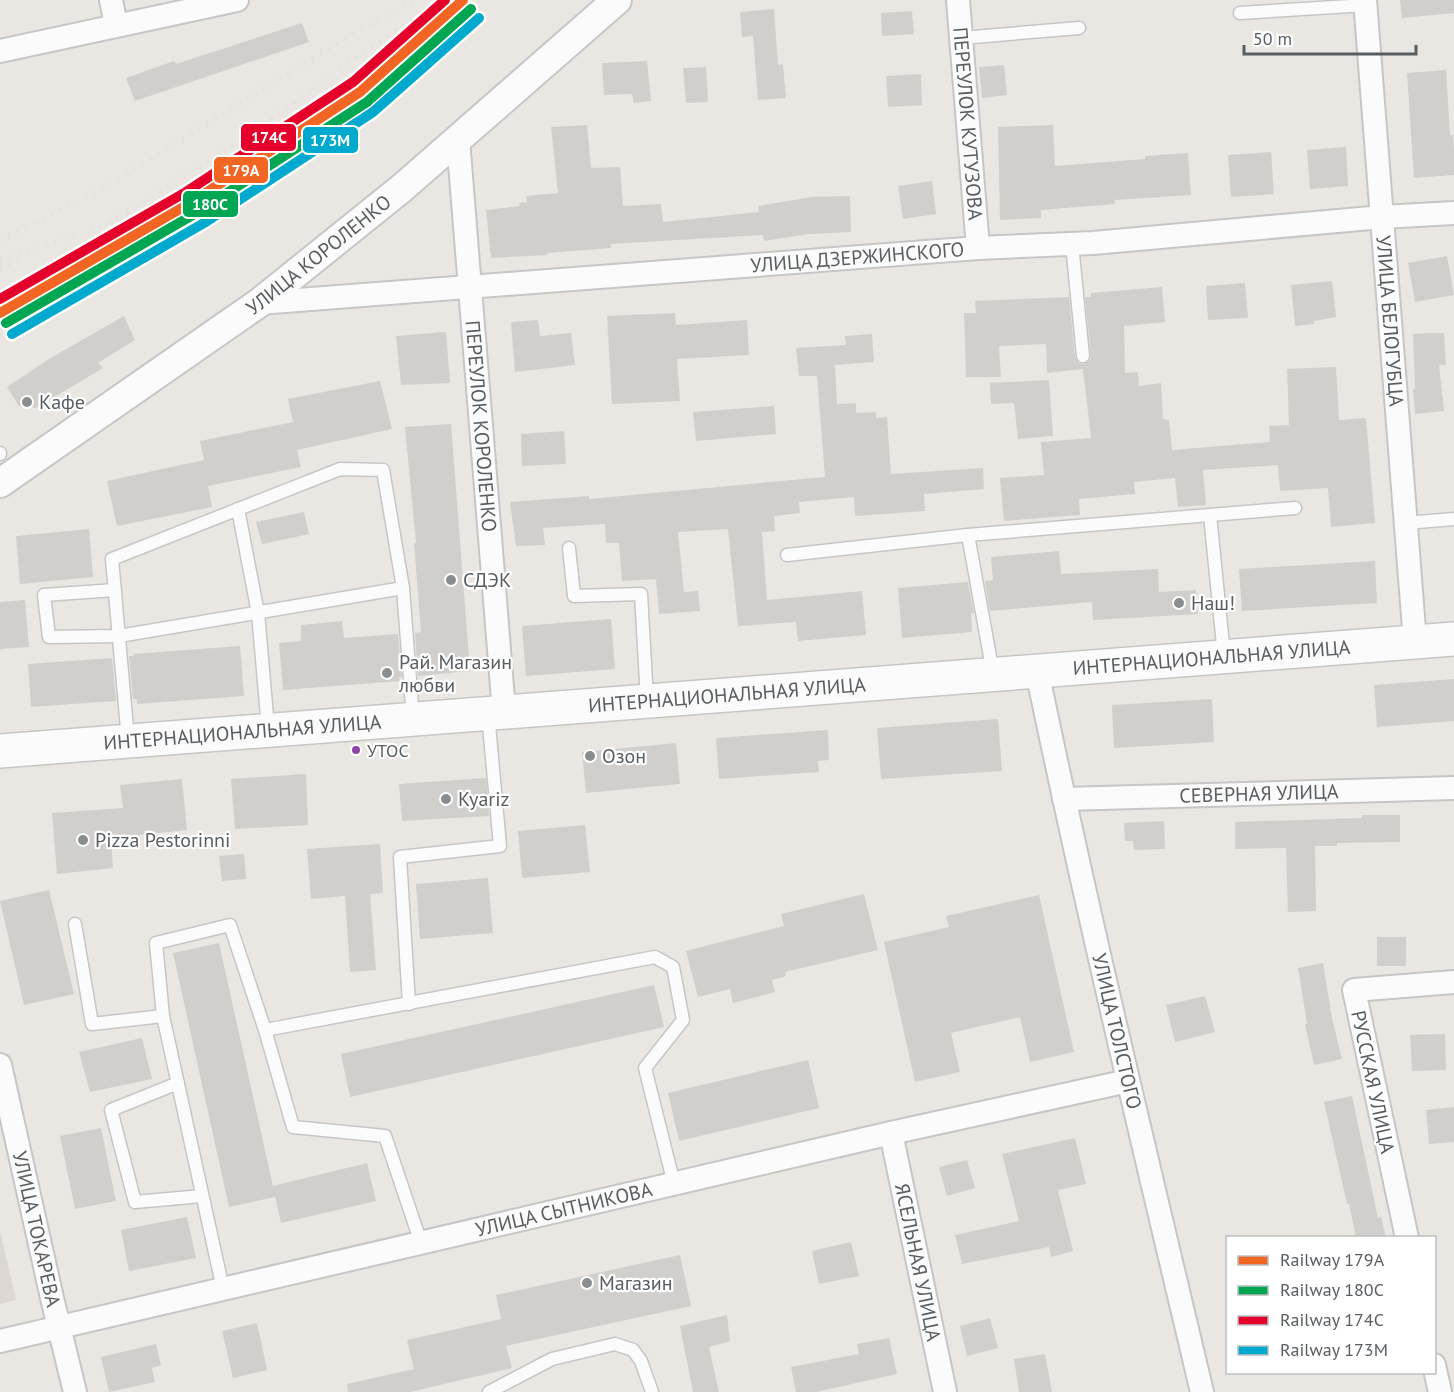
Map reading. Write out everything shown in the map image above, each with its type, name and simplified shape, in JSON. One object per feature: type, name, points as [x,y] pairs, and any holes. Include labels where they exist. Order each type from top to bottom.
[{"type":"main road","name":"ИНТЕРНАЦИОНАЛЬНАЯ УЛИЦА","points":[[0,751],[1454,639]]},
{"type":"street","points":[[111,0],[116,25]]},
{"type":"street","points":[[0,51],[237,0]]},
{"type":"street","name":"УЛИЦА КОРОЛЕНКО","points":[[0,483],[259,303],[402,188],[617,0]]},
{"type":"street","name":"ПЕРЕУЛОК КУТУЗОВА","points":[[958,0],[978,248]]},
{"type":"street","name":"УЛИЦА БЕЛОГУБЦА","points":[[1365,3],[1415,642]]},
{"type":"street","name":"ПЕРЕУЛОК КОРОЛЕНКО","points":[[458,139],[470,287],[496,713]]},
{"type":"street","name":"УЛИЦА ДЗЕРЖИНСКОГО","points":[[259,303],[978,248],[1072,244],[1382,217],[1454,213]]},
{"type":"street","name":"УЛИЦА ТОЛСТОГО","points":[[1037,671],[1128,1081],[1202,1392]]},
{"type":"street","name":"СЕВЕРНАЯ УЛИЦА","points":[[1064,799],[1454,788]]},
{"type":"street","name":"РУССКАЯ УЛИЦА","points":[[1407,1236],[1354,990],[1454,982]]},
{"type":"street","name":"УЛИЦА ТОКАРЕВА","points":[[0,1065],[75,1392]]},
{"type":"street","name":"УЛИЦА СЫТНИКОВА","points":[[0,1341],[891,1132],[1128,1081]]},
{"type":"street","name":"ЯСЕЛЬНАЯ УЛИЦА","points":[[891,1132],[945,1392]]},
{"type":"street","points":[[1436,1374],[1440,1392]]},
{"type":"lane","points":[[1240,14],[1365,3]]},
{"type":"lane","points":[[961,38],[1079,28]]},
{"type":"lane","points":[[1072,244],[1083,356]]},
{"type":"lane","points":[[128,741],[112,559],[340,470],[383,470],[403,588],[413,719]]},
{"type":"lane","points":[[787,555],[968,535],[1295,508]]},
{"type":"lane","points":[[238,509],[258,613],[268,730]]},
{"type":"lane","points":[[1210,515],[1225,657]]},
{"type":"lane","points":[[1406,523],[1454,519]]},
{"type":"lane","points":[[968,535],[993,674]]},
{"type":"lane","points":[[570,548],[574,596],[641,594],[647,701]]},
{"type":"lane","points":[[115,590],[44,595],[49,638],[119,636],[403,588]]},
{"type":"lane","points":[[409,1004],[400,857],[500,846],[496,713]]},
{"type":"lane","points":[[75,924],[92,1024],[163,1016]]},
{"type":"lane","points":[[223,1289],[163,1016],[156,943],[230,925],[265,1030],[293,1127],[385,1136],[421,1243]]},
{"type":"lane","points":[[265,1030],[655,957],[673,967],[682,1020],[645,1068],[674,1184]]},
{"type":"lane","points":[[178,1083],[111,1110],[135,1202],[202,1196]]},
{"type":"lane","points":[[489,1392],[552,1359],[615,1344],[633,1350],[641,1361],[652,1392]]},
{"type":"shaded area","points":[[0,1231],[16,1300],[0,1304]]},
{"type":"building","points":[[1400,0],[1454,0],[1454,13],[1402,18]]},
{"type":"building","points":[[774,9],[778,65],[783,64],[786,98],[758,100],[753,36],[742,37],[740,12]]},
{"type":"building","points":[[912,11],[914,34],[882,36],[881,13]]},
{"type":"building","points":[[302,23],[309,42],[135,101],[126,78],[174,61],[176,64]]},
{"type":"building","points":[[647,61],[651,101],[634,103],[632,94],[604,95],[602,63]]},
{"type":"building","points":[[1004,65],[1007,95],[982,98],[979,67]]},
{"type":"building","points":[[706,67],[708,102],[686,103],[683,68]]},
{"type":"building","points":[[1446,70],[1450,135],[1453,135],[1454,175],[1414,178],[1407,73]]},
{"type":"building","points":[[921,74],[922,105],[888,107],[886,76]]},
{"type":"building","points":[[587,125],[591,168],[620,167],[623,206],[661,204],[663,222],[759,212],[758,206],[812,197],[850,196],[851,232],[809,234],[764,241],[763,235],[610,244],[611,248],[491,258],[486,210],[520,206],[519,203],[527,202],[526,196],[558,193],[551,127]]},
{"type":"building","points":[[1053,125],[1055,166],[1188,153],[1191,195],[1114,200],[1115,204],[1041,210],[1041,218],[1000,220],[998,127]]},
{"type":"building","points":[[1346,147],[1348,186],[1310,189],[1307,150]]},
{"type":"building","points":[[1271,152],[1274,194],[1231,197],[1228,155]]},
{"type":"building","points":[[932,181],[936,214],[903,219],[898,186]]},
{"type":"building","points":[[1447,256],[1454,295],[1415,302],[1408,263]]},
{"type":"building","points":[[1332,281],[1336,317],[1314,321],[1314,324],[1295,326],[1291,285]]},
{"type":"building","points":[[1245,283],[1248,318],[1208,320],[1206,286]]},
{"type":"building","points":[[1162,287],[1165,322],[1124,326],[1125,373],[1138,372],[1139,386],[1161,383],[1163,419],[1169,420],[1172,450],[1270,442],[1269,426],[1289,425],[1287,369],[1336,367],[1339,420],[1366,418],[1375,523],[1331,527],[1328,488],[1280,491],[1278,465],[1203,470],[1206,505],[1178,507],[1175,478],[1134,482],[1135,494],[1079,499],[1080,515],[1004,521],[1000,478],[1044,475],[1041,442],[1091,438],[1083,369],[1047,373],[1046,344],[999,346],[1001,377],[966,377],[964,313],[976,313],[975,301],[1069,297],[1075,357],[1079,363],[1084,364],[1090,360],[1091,355],[1085,297],[1091,297],[1091,293]]},
{"type":"building","points":[[675,313],[676,325],[747,320],[749,355],[677,359],[680,401],[612,404],[607,316]]},
{"type":"building","points":[[124,316],[135,340],[98,363],[103,368],[36,408],[19,406],[7,387],[49,359]]},
{"type":"building","points":[[538,320],[540,336],[571,333],[575,365],[515,372],[511,322]]},
{"type":"building","points":[[446,332],[450,383],[401,385],[396,336]]},
{"type":"building","points":[[1444,333],[1446,365],[1439,365],[1444,411],[1415,414],[1413,334]]},
{"type":"building","points":[[872,334],[874,362],[835,365],[837,404],[856,403],[856,413],[876,412],[876,418],[887,417],[891,474],[983,468],[984,489],[924,494],[925,511],[855,516],[854,497],[799,502],[800,513],[774,516],[775,531],[762,532],[767,600],[862,591],[866,635],[798,641],[796,622],[738,626],[728,529],[678,532],[684,592],[698,591],[700,611],[659,614],[656,579],[622,581],[619,543],[606,543],[605,524],[543,528],[545,545],[516,546],[510,502],[589,496],[589,499],[825,477],[817,376],[799,376],[796,348],[846,345],[845,336]]},
{"type":"building","points":[[1049,380],[1053,436],[1018,439],[1014,403],[991,404],[990,383]]},
{"type":"building","points":[[380,381],[392,429],[297,450],[301,467],[208,486],[212,507],[117,526],[107,481],[204,460],[200,441],[293,422],[288,399]]},
{"type":"building","points":[[774,406],[776,434],[696,441],[693,412]]},
{"type":"building","points":[[451,424],[470,671],[418,676],[415,633],[421,632],[414,543],[416,543],[405,427]]},
{"type":"building","points":[[564,431],[566,464],[522,466],[521,434]]},
{"type":"building","points":[[304,512],[309,534],[262,544],[256,522]]},
{"type":"building","points":[[89,529],[93,577],[20,584],[16,536]]},
{"type":"building","points":[[1059,551],[1061,574],[1158,569],[1159,592],[1196,590],[1198,614],[1093,620],[1092,602],[990,611],[985,581],[993,580],[991,557]]},
{"type":"building","points":[[1375,561],[1377,603],[1242,611],[1239,569]]},
{"type":"building","points":[[968,582],[974,613],[971,613],[972,632],[902,638],[898,588]]},
{"type":"building","points":[[25,600],[29,647],[0,649],[0,602]]},
{"type":"building","points":[[611,619],[615,669],[526,676],[522,626]]},
{"type":"building","points":[[342,621],[344,638],[398,634],[402,677],[399,677],[400,681],[283,690],[279,643],[301,641],[301,625]]},
{"type":"building","points":[[240,646],[244,696],[137,704],[137,699],[133,699],[129,656],[134,656],[133,654]]},
{"type":"building","points":[[112,658],[116,701],[31,707],[28,664]]},
{"type":"building","points":[[1454,679],[1454,721],[1377,727],[1374,685]]},
{"type":"building","points":[[1212,699],[1214,742],[1114,748],[1112,705]]},
{"type":"building","points":[[998,719],[1002,771],[881,779],[877,728]]},
{"type":"building","points":[[828,730],[829,760],[818,761],[819,772],[719,779],[716,738]]},
{"type":"building","points":[[676,743],[680,784],[586,793],[582,752]]},
{"type":"building","points":[[306,774],[308,825],[235,829],[231,779]]},
{"type":"building","name":"Kyariz","points":[[486,778],[489,816],[402,821],[399,784]]},
{"type":"building","points":[[182,779],[187,830],[111,838],[113,868],[57,874],[52,813],[123,808],[120,785]]},
{"type":"building","points":[[1362,815],[1400,815],[1400,842],[1337,843],[1337,846],[1315,846],[1316,911],[1288,912],[1286,848],[1235,849],[1235,822],[1362,818]]},
{"type":"building","points":[[1164,821],[1165,849],[1134,850],[1133,841],[1125,841],[1124,823]]},
{"type":"building","points":[[585,825],[590,872],[522,878],[518,831]]},
{"type":"building","points":[[380,844],[383,893],[370,894],[376,970],[350,972],[345,896],[311,899],[307,849]]},
{"type":"building","points":[[244,854],[246,879],[222,881],[219,856]]},
{"type":"building","points":[[488,878],[493,933],[420,939],[416,884]]},
{"type":"building","points":[[49,890],[74,994],[24,1005],[0,901]]},
{"type":"building","points":[[864,894],[878,950],[785,972],[786,976],[772,980],[775,992],[733,1003],[730,989],[698,997],[686,951],[784,926],[781,914]]},
{"type":"building","points":[[1039,895],[1074,1052],[1030,1062],[1020,1017],[951,1033],[960,1072],[915,1082],[884,942],[949,927],[946,916]]},
{"type":"building","points":[[1377,937],[1406,937],[1406,966],[1377,966]]},
{"type":"building","points":[[219,943],[273,1186],[367,1163],[376,1201],[281,1223],[273,1188],[275,1197],[229,1207],[173,953]]},
{"type":"building","points":[[1323,963],[1332,1018],[1342,1059],[1314,1065],[1305,1024],[1307,1023],[1298,968]]},
{"type":"building","points":[[654,985],[664,1027],[350,1097],[341,1054]]},
{"type":"building","points":[[1205,996],[1215,1032],[1175,1042],[1166,1005]]},
{"type":"building","points":[[1445,1034],[1446,1070],[1412,1071],[1410,1035]]},
{"type":"building","points":[[142,1038],[152,1079],[90,1092],[79,1052]]},
{"type":"building","points":[[808,1060],[819,1108],[679,1141],[668,1093]]},
{"type":"building","points":[[1352,1096],[1378,1218],[1381,1217],[1386,1236],[1356,1236],[1324,1102]]},
{"type":"building","points":[[1454,1107],[1454,1142],[1429,1144],[1426,1110]]},
{"type":"building","points":[[101,1128],[116,1201],[75,1209],[60,1136]]},
{"type":"building","points":[[1075,1138],[1086,1184],[1058,1190],[1073,1251],[1051,1257],[1049,1247],[962,1264],[955,1235],[1019,1221],[1002,1154]]},
{"type":"building","points":[[967,1160],[975,1188],[947,1196],[939,1167]]},
{"type":"building","points":[[187,1217],[196,1258],[129,1271],[121,1230]]},
{"type":"building","points":[[851,1242],[859,1276],[819,1284],[812,1251]]},
{"type":"building","points":[[680,1255],[691,1306],[506,1346],[512,1368],[410,1392],[348,1392],[347,1384],[414,1369],[407,1340],[501,1319],[496,1295]]},
{"type":"building","points":[[727,1315],[730,1341],[709,1347],[719,1392],[693,1392],[680,1326]]},
{"type":"building","points":[[990,1318],[998,1348],[967,1356],[960,1326]]},
{"type":"building","points":[[257,1323],[267,1370],[233,1378],[222,1331]]},
{"type":"building","points":[[889,1338],[897,1374],[816,1392],[796,1392],[791,1367],[859,1354],[857,1344]]},
{"type":"building","points":[[156,1344],[161,1365],[152,1368],[155,1382],[109,1392],[101,1357]]},
{"type":"building","points":[[1045,1354],[1052,1392],[1019,1392],[1014,1359]]},
{"type":"railway","points":[[0,240],[100,190],[323,52],[413,0]]},
{"type":"railway","points":[[111,222],[226,150],[439,0]]},
{"type":"railway","points":[[360,92],[479,0]]},
{"type":"railway","points":[[160,200],[223,171],[329,112]]},
{"type":"railway","points":[[0,335],[192,202]]},
{"type":"railway","points":[[0,259],[94,230],[119,218]]},
{"type":"railway","points":[[0,269],[25,259]]},
{"type":"railway","points":[[0,308],[27,297]]},
{"type":"rail line","name":"174С","points":[[0,299],[186,192],[353,82],[445,0]]},
{"type":"rail line","name":"179А","points":[[0,313],[192,202],[360,92],[463,0]]},
{"type":"rail line","name":"180С","points":[[6,323],[198,212],[367,102],[471,9]]},
{"type":"rail line","name":"173М","points":[[12,334],[204,223],[373,112],[479,18]]},
{"type":"place","name":"Кафе","points":[[27,402]]},
{"type":"place","name":"СДЭК","points":[[451,580]]},
{"type":"place","name":"Наш!","points":[[1179,603]]},
{"type":"place","name":"Рай. Магазин любви","points":[[387,673]]},
{"type":"place","name":"УТОС","points":[[356,750]]},
{"type":"place","name":"Озон","points":[[590,756]]},
{"type":"place","name":"Kyariz","points":[[446,799]]},
{"type":"place","name":"Pizza Pestorinni","points":[[83,840]]},
{"type":"place","name":"Магазин","points":[[587,1283]]}]
